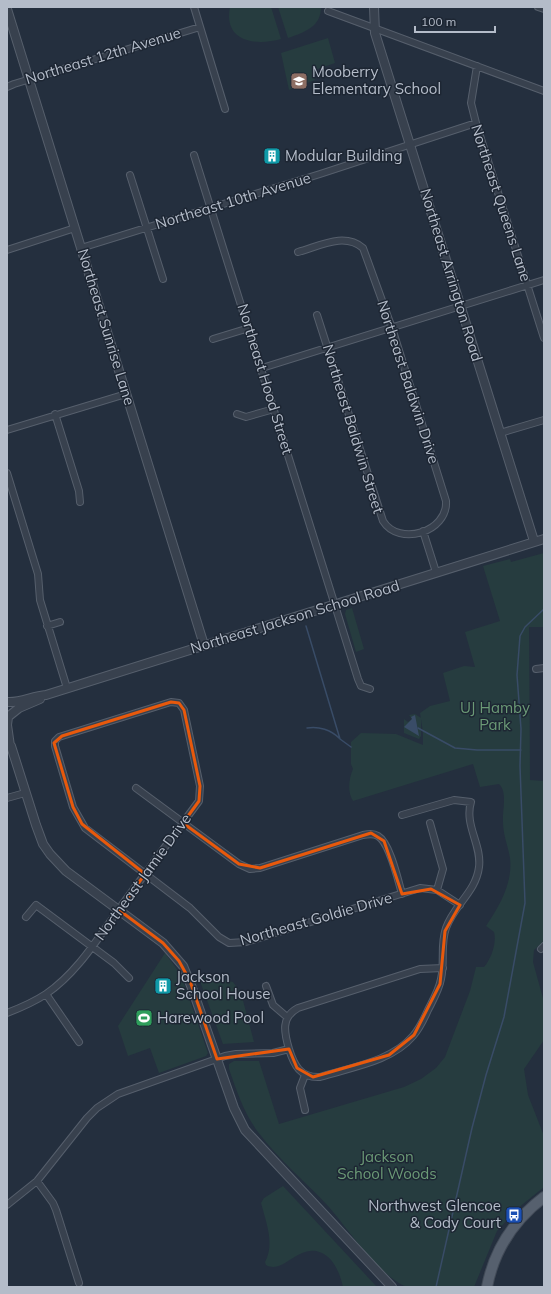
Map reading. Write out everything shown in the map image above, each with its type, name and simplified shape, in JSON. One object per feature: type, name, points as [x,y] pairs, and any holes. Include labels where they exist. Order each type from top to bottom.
[{"type":"main road","points":[[487,1287],[497,1253],[511,1229],[544,1197]]},
{"type":"street","points":[[194,7],[226,109]]},
{"type":"street","name":"Northeast Arrington Road","points":[[374,7],[373,27],[534,542]]},
{"type":"street","points":[[538,7],[544,9]]},
{"type":"street","name":"Northeast Sunrise Lane","points":[[7,9],[204,645]]},
{"type":"street","points":[[328,11],[544,91]]},
{"type":"street","name":"Northeast 12th Avenue","points":[[7,87],[200,27]]},
{"type":"street","name":"Northeast Queens Lane","points":[[477,66],[471,103],[544,338]]},
{"type":"street","name":"Northeast 10th Avenue","points":[[81,248],[476,123]]},
{"type":"street","name":"Northeast Hood Street","points":[[194,155],[212,207],[358,679],[361,686],[370,689]]},
{"type":"street","points":[[130,175],[163,279]]},
{"type":"street","points":[[7,248],[75,228]]},
{"type":"street","name":"Northeast Baldwin Drive","points":[[298,252],[338,240],[356,242],[363,248],[367,256],[392,328],[446,501],[446,511],[442,520],[423,531]]},
{"type":"street","points":[[262,368],[544,280]]},
{"type":"street","name":"Northeast Baldwin Street","points":[[317,315],[383,522],[390,530],[401,534],[423,531]]},
{"type":"street","points":[[213,339],[249,328]]},
{"type":"street","points":[[7,430],[55,414],[126,394]]},
{"type":"street","points":[[237,414],[246,417],[274,409]]},
{"type":"street","points":[[55,414],[79,491],[80,502]]},
{"type":"street","points":[[500,433],[544,420]]},
{"type":"street","points":[[7,473],[38,574],[39,597],[67,688]]},
{"type":"street","points":[[423,531],[436,572]]},
{"type":"street","name":"Northeast Jackson School Road","points":[[8,717],[19,708],[46,695],[67,688],[544,539]]},
{"type":"street","points":[[48,626],[60,622]]},
{"type":"street","points":[[536,669],[544,668]]},
{"type":"street","name":"Northeast Jackson School Road","points":[[7,702],[17,702],[36,695],[46,695]]},
{"type":"street","points":[[7,702],[10,708],[7,725],[9,744],[41,839],[50,854],[66,871],[164,943],[179,961],[190,981],[236,1114],[251,1138],[392,1287]]},
{"type":"street","name":"Northeast Goldie Drive","points":[[178,703],[172,702],[62,736],[55,741],[56,749],[74,807],[82,824],[94,836],[190,908],[219,937],[234,944],[246,942],[420,888],[437,890],[460,905]]},
{"type":"street","name":"Northeast Jamie Drive","points":[[7,1013],[46,994],[69,974],[92,947],[199,801],[200,794],[184,710],[178,703]]},
{"type":"street","points":[[136,788],[239,864],[250,868],[260,868],[371,833],[384,841],[388,848],[402,894]]},
{"type":"street","points":[[7,798],[25,793]]},
{"type":"street","points":[[402,815],[454,800],[471,802],[470,822],[479,856],[479,867],[474,886],[451,917],[445,931],[443,945],[443,968],[438,988],[414,1035],[403,1046],[389,1055],[320,1077],[305,1075],[295,1066],[284,1032],[287,1017],[300,1007],[420,969],[443,968]]},
{"type":"street","points":[[430,823],[443,869],[437,890]]},
{"type":"street","points":[[26,917],[36,905],[114,963],[129,978]]},
{"type":"street","points":[[266,986],[273,1005],[287,1017]]},
{"type":"street","points":[[46,994],[80,1042]]},
{"type":"street","points":[[7,1204],[37,1182],[87,1118],[107,1101],[130,1088],[236,1054],[273,1053],[289,1049]]},
{"type":"street","points":[[305,1075],[300,1088],[305,1110]]},
{"type":"street","points":[[37,1182],[53,1203],[56,1210],[79,1283]]},
{"type":"highlighted area","points":[[171,702],[179,703],[184,710],[200,786],[199,801],[183,823],[239,864],[260,868],[371,833],[384,841],[402,894],[431,889],[460,905],[445,931],[440,984],[414,1035],[389,1055],[313,1077],[297,1068],[289,1049],[217,1059],[190,981],[179,961],[163,943],[119,910],[145,874],[82,824],[73,807],[54,743],[62,736]]},
{"type":"green space","points":[[230,7],[271,7],[281,39],[262,42],[252,41],[244,39],[236,34],[229,19]]},
{"type":"green space","points":[[278,7],[321,7],[318,19],[311,28],[288,38]]},
{"type":"green space","points":[[328,38],[335,63],[315,70],[313,73],[315,80],[289,90],[281,53]]},
{"type":"green space","name":"Jackson School Woods","points":[[544,553],[544,627],[529,627],[530,780],[544,781],[544,941],[534,950],[533,962],[544,1002],[544,1040],[524,1069],[528,1095],[544,1136],[544,1187],[518,1208],[497,1231],[474,1287],[412,1288],[397,1282],[375,1263],[329,1207],[266,1142],[253,1125],[245,1110],[229,1069],[229,1064],[234,1061],[259,1061],[279,1124],[404,1087],[421,1079],[436,1068],[445,1057],[470,991],[476,967],[484,967],[493,951],[495,941],[494,932],[486,926],[500,903],[509,876],[510,858],[503,827],[504,797],[502,788],[499,784],[480,787],[473,764],[353,801],[349,789],[350,777],[353,769],[351,764],[351,742],[361,733],[396,734],[423,745],[423,732],[420,713],[430,706],[450,701],[443,673],[464,666],[475,667],[465,632],[500,621],[483,566],[510,559],[511,562]]},
{"type":"green space","points":[[352,608],[364,649],[356,652],[345,614],[346,610]]},
{"type":"green space","points":[[415,714],[421,718],[421,736],[419,739],[404,733],[404,719],[408,722],[412,719],[409,715]]},
{"type":"green space","points":[[165,953],[181,975],[208,1053],[206,1056],[159,1073],[150,1048],[128,1056],[118,1026]]},
{"type":"green space","points":[[197,973],[233,982],[241,993],[254,1042],[223,1044]]},
{"type":"green space","points":[[283,1186],[377,1287],[343,1287],[336,1267],[328,1257],[319,1252],[310,1251],[302,1253],[280,1265],[273,1267],[266,1265],[265,1262],[269,1248],[269,1233],[261,1203],[264,1198]]},
{"type":"water","points":[[415,715],[419,736],[404,727],[412,719],[411,717]]},
{"type":"water","name":"Harewood Pool","points":[[146,1010],[152,1015],[143,1027],[137,1022]]},
{"type":"waterway","points":[[436,1287],[472,1128],[486,1075],[504,1017],[525,903],[520,766],[521,729],[517,675],[520,636],[525,627],[544,609]]},
{"type":"waterway","points":[[306,626],[340,739],[351,747]]},
{"type":"waterway","points":[[307,728],[324,729],[339,738]]},
{"type":"waterway","points":[[418,728],[455,748],[477,750],[521,750]]},
{"type":"place","name":"Mooberry Elementary School","points":[[299,81]]},
{"type":"place","name":"Modular Building","points":[[272,156]]},
{"type":"place","name":"Jackson School House","points":[[163,986]]},
{"type":"place","name":"Harewood Pool","points":[[144,1018]]},
{"type":"place","name":"Northwest Glencoe & Cody Court","points":[[514,1215]]},
{"type":"park label","name":"UJ Hamby Park","points":[[495,716]]}]
